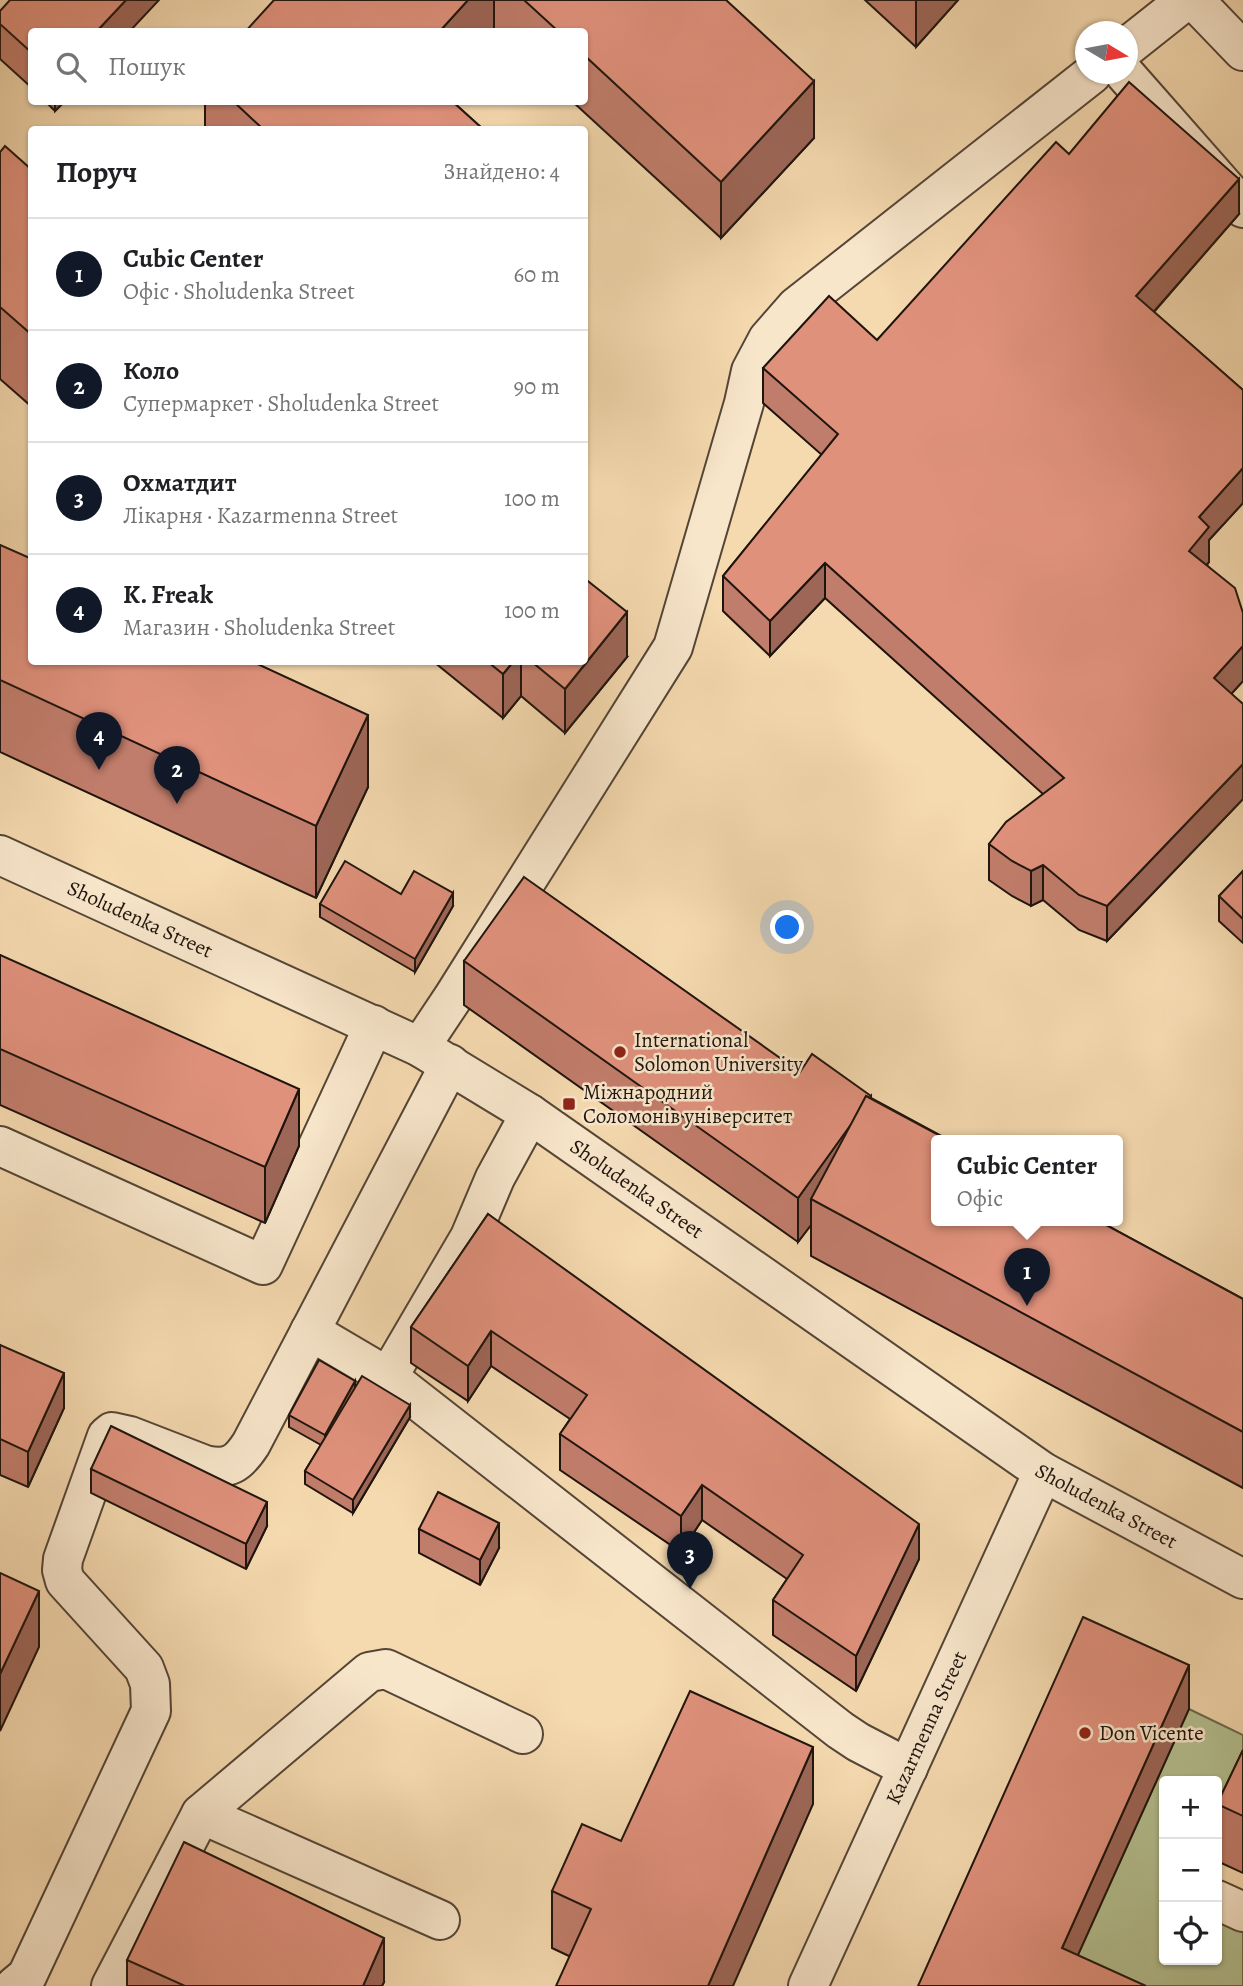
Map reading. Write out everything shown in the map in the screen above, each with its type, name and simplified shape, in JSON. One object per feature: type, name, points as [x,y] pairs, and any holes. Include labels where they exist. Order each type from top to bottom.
[{"type":"street","points":[[1138,38],[1186,0]]},
{"type":"street","points":[[1194,0],[1243,51]]},
{"type":"street","points":[[15,1986],[27,1976],[150,1711],[150,1684],[144,1668],[65,1581],[62,1570],[63,1559],[107,1436],[112,1432],[130,1436],[205,1465],[217,1467],[228,1467],[243,1457],[310,1331],[435,1055],[461,984],[673,647],[751,371],[768,339],[796,307],[1079,84]]},
{"type":"street","points":[[1134,84],[1243,208]]},
{"type":"street","name":"Sholudenka Street","points":[[0,855],[435,1055],[530,1114],[1043,1472],[1243,1578]]},
{"type":"street","points":[[0,1146],[263,1265],[374,1025]]},
{"type":"street","points":[[388,1377],[470,1237],[495,1178],[530,1114]]},
{"type":"street","points":[[310,1331],[388,1377],[840,1730],[908,1768]]},
{"type":"street","name":"Kazarmenna Street","points":[[808,1986],[1043,1472]]},
{"type":"street","points":[[111,1986],[201,1814],[369,1672],[386,1670],[523,1734]]},
{"type":"street","points":[[201,1814],[440,1920]]},
{"type":"street","points":[[1221,1902],[1243,1912]]},
{"type":"green space","points":[[1189,1709],[1243,1735],[1243,1806],[1222,1851],[1222,1776],[1159,1776],[1159,1965],[1222,1965],[1222,1896],[1243,1919],[1243,1986],[1064,1986]]},
{"type":"building","points":[[10,0],[126,0],[100,28],[28,28],[28,49],[0,24],[0,11]]},
{"type":"building","points":[[274,0],[468,0],[443,28],[249,28]]},
{"type":"building","points":[[524,0],[726,0],[814,81],[721,182],[588,59],[588,28],[555,28]]},
{"type":"building","points":[[1127,84],[1131,84],[1239,179],[1136,296],[1243,390],[1243,468],[1199,517],[1209,527],[1189,551],[1235,588],[1243,613],[1243,646],[1214,678],[1243,704],[1243,764],[1107,906],[1079,895],[1043,865],[1031,871],[989,844],[1006,822],[1064,778],[825,563],[770,621],[723,576],[838,434],[763,368],[829,296],[877,340],[1056,142],[1069,154]]},
{"type":"building","points":[[237,105],[456,105],[480,126],[260,126]]},
{"type":"building","points":[[5,146],[28,166],[28,332],[0,307],[0,152]]},
{"type":"building","points":[[0,545],[28,557],[28,665],[260,665],[368,715],[316,826],[0,680]]},
{"type":"building","points":[[588,581],[627,612],[588,660]]},
{"type":"building","points":[[492,665],[510,665],[503,674]]},
{"type":"building","points":[[536,665],[584,665],[565,689]]},
{"type":"building","points":[[345,861],[401,894],[414,871],[453,893],[415,959],[320,904]]},
{"type":"building","points":[[1243,871],[1243,919],[1219,896]]},
{"type":"building","name":"International Solomon University","points":[[524,877],[800,1072],[812,1054],[871,1096],[866,1096],[852,1123],[798,1198],[464,961]]},
{"type":"building","points":[[0,955],[299,1089],[265,1167],[0,1049]]},
{"type":"building","points":[[866,1096],[939,1135],[931,1135],[931,1226],[1108,1226],[1243,1299],[1243,1432],[811,1199]]},
{"type":"building","points":[[488,1214],[919,1524],[856,1656],[773,1600],[803,1555],[702,1485],[681,1516],[560,1434],[587,1395],[491,1331],[468,1366],[411,1327]]},
{"type":"building","points":[[0,1345],[64,1373],[28,1452],[0,1439]]},
{"type":"building","points":[[319,1360],[355,1381],[325,1435],[289,1415]]},
{"type":"building","points":[[362,1376],[410,1405],[353,1500],[305,1471]]},
{"type":"building","points":[[111,1426],[267,1502],[246,1544],[91,1469]]},
{"type":"building","points":[[438,1492],[499,1523],[480,1560],[419,1529]]},
{"type":"building","points":[[0,1573],[39,1591],[0,1674]]},
{"type":"building","points":[[1083,1617],[1189,1665],[1062,1948],[1146,1986],[918,1986]]},
{"type":"building","points":[[690,1691],[813,1747],[708,1986],[556,1986],[591,1909],[552,1891],[582,1824],[621,1841]]},
{"type":"building","points":[[1243,1750],[1243,1816],[1222,1806],[1222,1794]]},
{"type":"building","points":[[184,1842],[384,1938],[363,1986],[185,1986],[127,1960]]},
{"type":"place","name":"K. Freak","points":[[99,770]]},
{"type":"place","name":"Коло","points":[[177,804]]},
{"type":"place","name":"International Solomon University","points":[[620,1052]]},
{"type":"place","name":"Міжнародний Соломонів університет","points":[[569,1104]]},
{"type":"place","name":"Cubic Center","points":[[1027,1306]]},
{"type":"place","name":"Охматдит","points":[[690,1589]]},
{"type":"place","name":"Don Vicente","points":[[1085,1733]]}]
